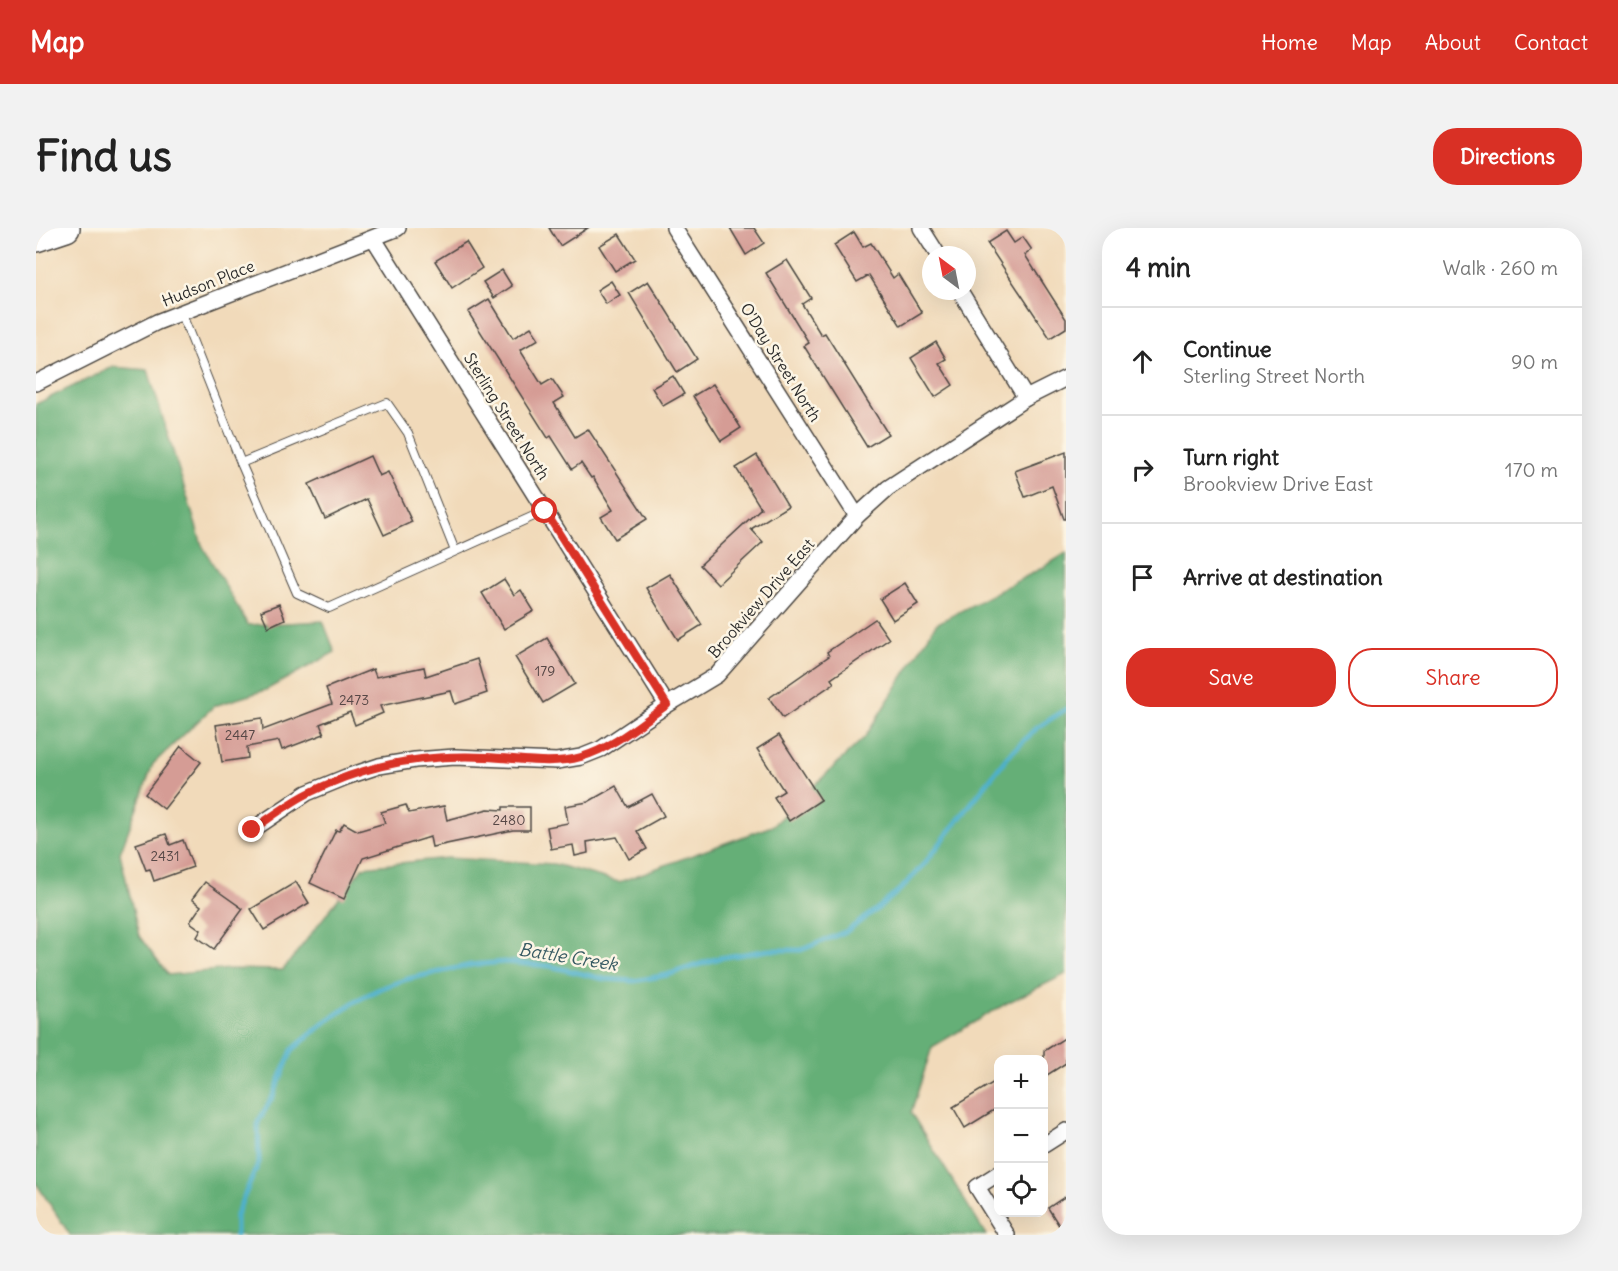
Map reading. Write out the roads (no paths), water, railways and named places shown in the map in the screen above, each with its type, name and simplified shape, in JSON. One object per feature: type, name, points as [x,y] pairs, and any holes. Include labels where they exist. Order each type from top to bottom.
[{"type":"highway","points":[[36,238],[66,228]]},
{"type":"street","name":"Hudson Place","points":[[36,383],[181,312],[399,228]]},
{"type":"street","name":"O'Day Street North","points":[[674,228],[857,516]]},
{"type":"street","points":[[921,228],[932,246]]},
{"type":"street","name":"Sterling Street North","points":[[374,238],[667,705]]},
{"type":"street","points":[[966,300],[1026,398]]},
{"type":"street","name":"Brookview Drive East","points":[[252,830],[308,793],[379,766],[455,757],[557,761],[581,757],[601,749],[717,675],[857,516],[888,488],[1026,398],[1066,378]]},
{"type":"street","points":[[1048,1142],[1066,1131]]},
{"type":"street","points":[[994,1176],[977,1187],[994,1214]]},
{"type":"street","points":[[996,1217],[1007,1235]]},
{"type":"lane","points":[[181,312],[241,463],[297,593],[329,608],[545,511]]},
{"type":"lane","points":[[241,463],[387,404],[408,433],[455,551]]},
{"type":"waterway","name":"Battle Creek","points":[[236,1235],[236,1215],[259,1162],[258,1122],[273,1096],[292,1050],[354,1002],[379,989],[407,979],[471,965],[505,962],[550,966],[604,979],[634,981],[667,975],[719,958],[769,950],[801,950],[847,931],[904,886],[925,863],[1008,756],[1037,728],[1066,709]]}]
